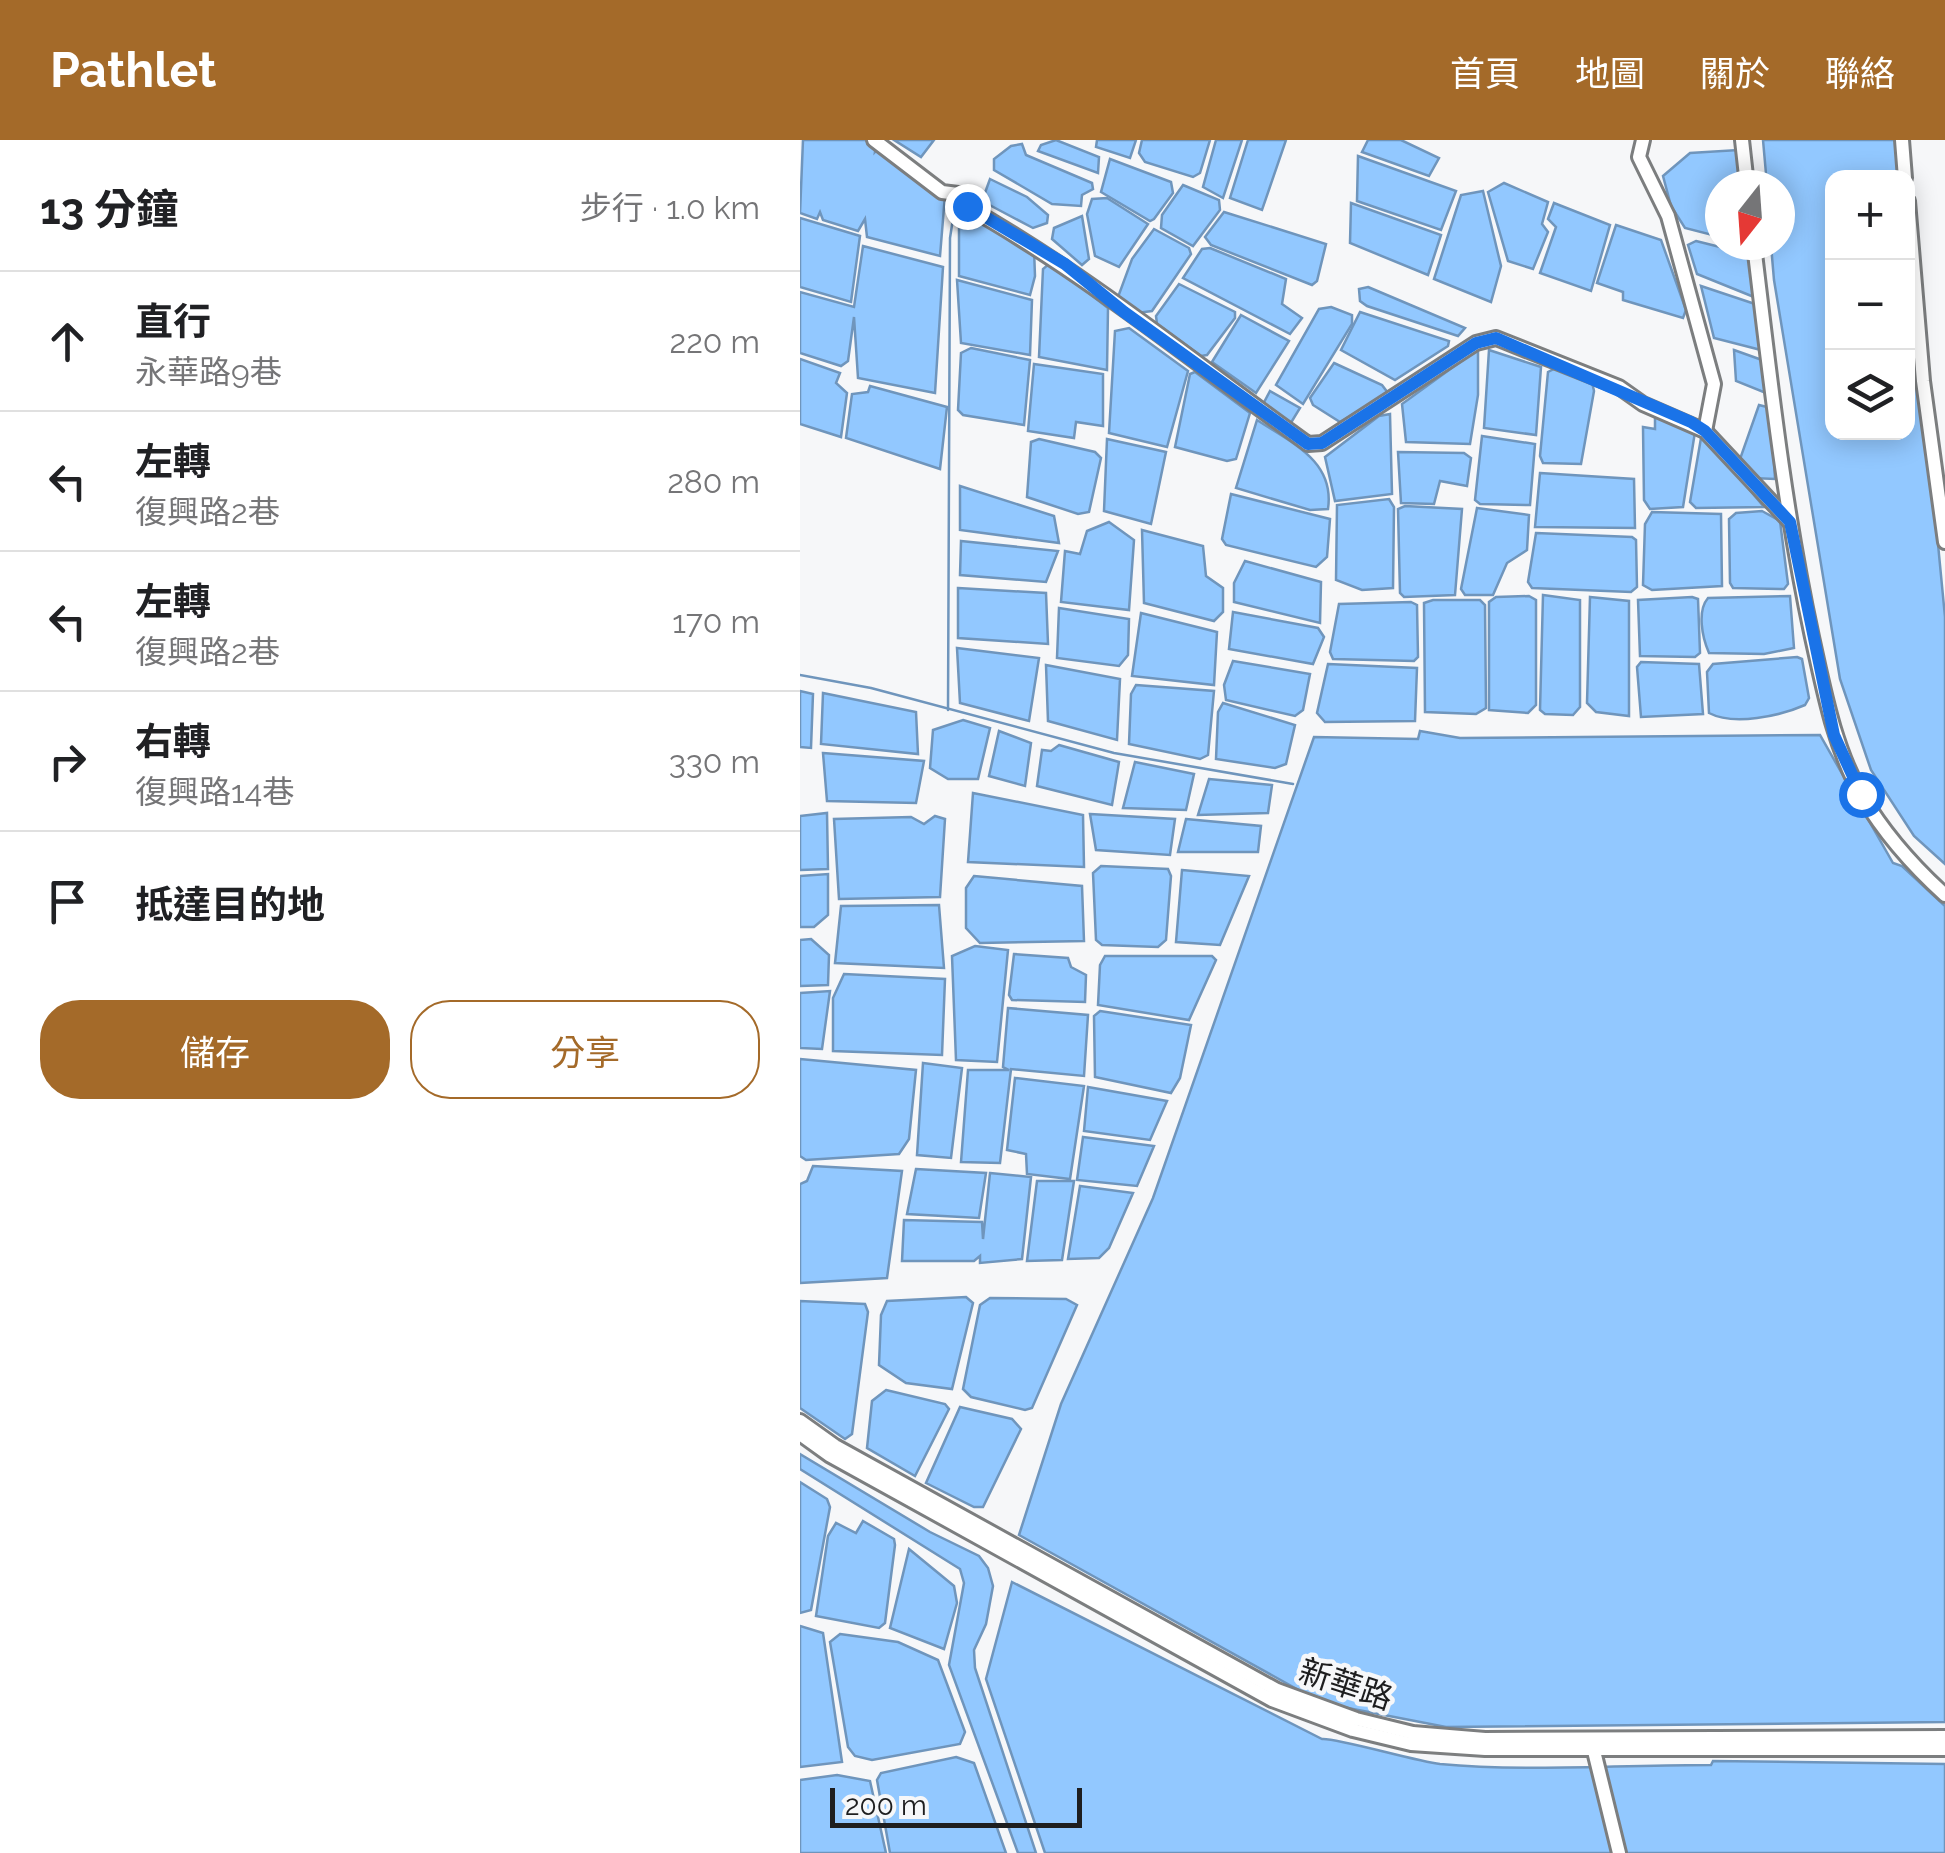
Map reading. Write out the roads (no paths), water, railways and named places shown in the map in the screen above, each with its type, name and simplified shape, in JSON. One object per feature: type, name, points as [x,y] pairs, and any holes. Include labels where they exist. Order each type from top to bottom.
[{"type":"street","points":[[874,140],[942,192],[958,194],[969,208],[1065,264],[1124,312],[1308,444],[1322,443],[1476,343],[1496,338],[1619,387],[1643,404],[1705,431],[1790,522]]},
{"type":"street","points":[[1643,140],[1639,157],[1668,216],[1714,384],[1705,431]]},
{"type":"street","points":[[1742,140],[1745,170]]},
{"type":"street","points":[[1902,140],[1905,170]]},
{"type":"street","points":[[1756,260],[1771,408],[1834,735],[1861,794],[1884,830],[1945,895]]},
{"type":"street","points":[[1913,260],[1923,381],[1945,542]]},
{"type":"street","name":"新華路","points":[[800,1421],[851,1455],[1277,1690],[1356,1720],[1412,1734],[1593,1746],[1945,1738]]},
{"type":"street","name":"新華路","points":[[800,1434],[829,1455],[1272,1700],[1352,1730],[1411,1744],[1945,1749]]},
{"type":"street","points":[[1593,1746],[1619,1853]]},
{"type":"water","points":[[803,140],[869,140],[876,145],[875,152],[880,147],[945,195],[940,256],[867,237],[865,219],[858,231],[823,220],[820,212],[817,219],[800,213]]},
{"type":"water","points":[[894,140],[934,140],[921,157]]},
{"type":"water","points":[[1056,140],[1099,157],[1098,173],[1038,151],[1041,145]]},
{"type":"water","points":[[1097,140],[1136,140],[1130,158],[1096,147]]},
{"type":"water","points":[[1142,140],[1210,140],[1200,173],[1193,177],[1145,162],[1139,153]]},
{"type":"water","points":[[1216,140],[1242,140],[1223,198],[1203,187]]},
{"type":"water","points":[[1248,140],[1286,140],[1262,210],[1230,198]]},
{"type":"water","points":[[1368,140],[1401,140],[1439,158],[1429,176],[1362,152]]},
{"type":"water","points":[[1763,140],[1898,140],[1901,170],[1825,170],[1825,440],[1915,440],[1915,305],[1945,617],[1945,864],[1914,836],[1871,770],[1840,679],[1774,280],[1772,260],[1795,260],[1795,170],[1766,170]]},
{"type":"water","points":[[1022,144],[1026,155],[1092,183],[1093,189],[1082,195],[1081,206],[1052,204],[994,170],[994,159],[1011,146]]},
{"type":"water","points":[[1738,150],[1740,170],[1705,170],[1705,233],[1685,228],[1671,206],[1663,176],[1690,153]]},
{"type":"water","points":[[1358,156],[1456,191],[1441,230],[1357,201]]},
{"type":"water","points":[[1110,159],[1171,182],[1173,193],[1154,219],[1150,221],[1101,192]]},
{"type":"water","points":[[990,179],[1027,197],[1048,215],[1047,223],[1033,228],[982,201]]},
{"type":"water","points":[[1504,183],[1548,202],[1542,224],[1548,232],[1533,269],[1508,261],[1488,192]]},
{"type":"water","points":[[1183,185],[1219,200],[1220,210],[1193,246],[1161,228],[1162,215]]},
{"type":"water","points":[[1483,191],[1501,266],[1491,302],[1434,279],[1461,195]]},
{"type":"water","points":[[1107,198],[1148,224],[1119,267],[1095,256],[1087,214],[1092,199]]},
{"type":"water","points":[[1351,203],[1441,235],[1428,275],[1350,243]]},
{"type":"water","points":[[1554,203],[1610,225],[1591,291],[1540,273],[1556,227],[1548,219]]},
{"type":"water","points":[[964,212],[1034,249],[1035,276],[1030,295],[959,276],[959,217]]},
{"type":"water","points":[[1224,212],[1326,244],[1317,281],[1312,285],[1211,245],[1205,237]]},
{"type":"water","points":[[1082,216],[1089,259],[1082,265],[1052,239],[1054,228]]},
{"type":"water","points":[[800,218],[860,236],[851,302],[800,287]]},
{"type":"water","points":[[1616,225],[1661,240],[1686,310],[1683,318],[1623,300],[1623,292],[1597,283]]},
{"type":"water","points":[[1154,229],[1189,248],[1191,254],[1152,311],[1137,313],[1118,297],[1132,259]]},
{"type":"water","points":[[1696,241],[1705,243],[1705,260],[1752,260],[1754,297],[1697,274],[1688,245]]},
{"type":"water","points":[[863,246],[943,267],[935,393],[858,378],[854,317],[848,361],[841,366],[800,353],[800,292],[854,307]]},
{"type":"water","points":[[1210,248],[1286,279],[1282,304],[1302,318],[1290,334],[1183,278],[1202,249]]},
{"type":"water","points":[[1050,263],[1108,308],[1107,370],[1039,357],[1043,269]]},
{"type":"water","points":[[957,280],[1032,300],[1030,355],[961,343]]},
{"type":"water","points":[[1179,284],[1235,312],[1235,318],[1207,355],[1201,356],[1157,324],[1156,316]]},
{"type":"water","points":[[1701,286],[1755,304],[1761,350],[1714,338]]},
{"type":"water","points":[[1368,287],[1465,328],[1458,336],[1367,306],[1360,301],[1359,289]]},
{"type":"water","points":[[1331,307],[1352,315],[1352,324],[1303,404],[1276,385],[1319,309]]},
{"type":"water","points":[[1360,312],[1449,341],[1448,346],[1395,380],[1341,350]]},
{"type":"water","points":[[1241,315],[1289,341],[1256,393],[1212,362]]},
{"type":"water","points":[[1129,328],[1188,371],[1167,447],[1109,433],[1115,331]]},
{"type":"water","points":[[971,348],[1030,360],[1024,425],[963,415],[958,410],[961,353]]},
{"type":"water","points":[[1478,349],[1478,395],[1470,444],[1406,442],[1402,404]]},
{"type":"water","points":[[1489,350],[1541,367],[1536,435],[1484,428]]},
{"type":"water","points":[[1734,350],[1762,360],[1766,393],[1736,381]]},
{"type":"water","points":[[800,359],[840,373],[836,383],[847,393],[841,437],[800,424]]},
{"type":"water","points":[[1334,363],[1382,385],[1388,393],[1340,422],[1313,405],[1310,398]]},
{"type":"water","points":[[1034,364],[1103,374],[1103,426],[1076,422],[1074,438],[1028,431]]},
{"type":"water","points":[[1558,367],[1592,382],[1594,391],[1581,464],[1543,463],[1540,456],[1548,372]]},
{"type":"water","points":[[1195,372],[1250,413],[1236,459],[1227,461],[1175,447],[1190,374]]},
{"type":"water","points":[[870,386],[947,407],[940,469],[846,438],[852,394],[868,392]]},
{"type":"water","points":[[1270,391],[1300,408],[1289,426],[1261,408]]},
{"type":"water","points":[[1759,405],[1771,408],[1775,479],[1752,478],[1740,459]]},
{"type":"water","points":[[1390,414],[1392,494],[1335,501],[1325,457],[1379,416]]},
{"type":"water","points":[[1665,415],[1695,432],[1683,507],[1650,509],[1644,500],[1643,427],[1655,429],[1655,416]]},
{"type":"water","points":[[1257,420],[1297,446],[1318,466],[1325,478],[1328,509],[1310,510],[1236,488]]},
{"type":"water","points":[[1482,436],[1535,444],[1530,505],[1480,504],[1475,500]]},
{"type":"water","points":[[1701,438],[1710,442],[1764,507],[1696,508],[1690,502]]},
{"type":"water","points":[[1039,439],[1095,452],[1101,458],[1089,512],[1078,514],[1027,497],[1031,442]]},
{"type":"water","points":[[1107,439],[1166,452],[1151,524],[1104,511]]},
{"type":"water","points":[[1398,452],[1464,453],[1471,458],[1467,486],[1440,481],[1434,504],[1401,503]]},
{"type":"water","points":[[1540,473],[1634,479],[1635,528],[1535,527]]},
{"type":"water","points":[[960,486],[1054,516],[1059,543],[960,530]]},
{"type":"water","points":[[1231,494],[1330,519],[1327,557],[1316,567],[1226,545],[1222,539]]},
{"type":"water","points":[[1389,499],[1394,507],[1393,588],[1362,590],[1336,580],[1337,505]]},
{"type":"water","points":[[1477,508],[1529,515],[1527,550],[1507,563],[1493,595],[1465,595],[1461,589]]},
{"type":"water","points":[[1398,509],[1462,509],[1455,595],[1404,597],[1400,593]]},
{"type":"water","points":[[1762,511],[1780,521],[1788,584],[1784,589],[1733,588],[1729,519],[1736,513]]},
{"type":"water","points":[[1652,512],[1721,514],[1722,586],[1652,590],[1643,585],[1645,524]]},
{"type":"water","points":[[1109,522],[1134,540],[1129,610],[1061,602],[1065,551],[1080,554],[1087,531]]},
{"type":"water","points":[[1142,530],[1203,546],[1206,576],[1223,588],[1223,612],[1214,621],[1144,603]]},
{"type":"water","points":[[1536,533],[1632,537],[1636,540],[1637,587],[1631,592],[1532,588],[1528,582]]},
{"type":"water","points":[[961,541],[1058,551],[1046,582],[960,575]]},
{"type":"water","points":[[1245,561],[1321,582],[1320,623],[1234,602],[1234,583]]},
{"type":"water","points":[[958,588],[1046,593],[1048,644],[958,638]]},
{"type":"water","points":[[1543,595],[1580,600],[1580,707],[1573,715],[1545,714],[1540,710]]},
{"type":"water","points":[[1529,596],[1536,600],[1536,705],[1528,713],[1489,710],[1489,602],[1496,597]]},
{"type":"water","points":[[1790,596],[1794,648],[1764,654],[1709,653],[1702,624],[1708,598]]},
{"type":"water","points":[[1590,597],[1629,601],[1629,716],[1596,712],[1587,703]]},
{"type":"water","points":[[1698,599],[1700,653],[1695,657],[1640,656],[1638,600]]},
{"type":"water","points":[[1480,600],[1485,605],[1486,708],[1476,714],[1425,712],[1424,603]]},
{"type":"water","points":[[1339,604],[1417,605],[1418,657],[1414,661],[1333,659],[1330,652]]},
{"type":"water","points":[[1059,608],[1129,619],[1128,655],[1119,666],[1057,658]]},
{"type":"water","points":[[1233,612],[1318,628],[1324,637],[1313,664],[1229,649]]},
{"type":"water","points":[[1141,613],[1217,632],[1214,685],[1132,676]]},
{"type":"water","points":[[957,648],[1039,658],[1029,721],[960,703]]},
{"type":"water","points":[[1802,659],[1809,698],[1805,705],[1757,718],[1731,719],[1709,713],[1707,672],[1713,664]]},
{"type":"water","points":[[1233,661],[1310,674],[1303,710],[1295,716],[1226,700],[1224,685]]},
{"type":"water","points":[[1641,662],[1699,664],[1703,714],[1641,717],[1637,667]]},
{"type":"water","points":[[1328,664],[1417,668],[1415,721],[1325,722],[1317,713]]},
{"type":"water","points":[[1046,665],[1120,679],[1117,740],[1048,721]]},
{"type":"water","points":[[1136,685],[1214,691],[1208,755],[1200,759],[1129,744],[1131,694]]},
{"type":"water","points":[[800,691],[813,694],[811,748],[800,747]]},
{"type":"water","points":[[823,693],[916,712],[918,754],[821,744]]},
{"type":"water","points":[[1223,703],[1295,725],[1286,764],[1275,768],[1216,759],[1218,712]]},
{"type":"water","points":[[963,720],[990,728],[978,779],[948,779],[930,768],[933,730]]},
{"type":"water","points":[[999,731],[1031,743],[1025,786],[989,776]]},
{"type":"water","points":[[1420,731],[1460,738],[1820,735],[1893,863],[1902,866],[1945,906],[1945,1722],[1446,1727],[1322,1703],[1019,1535],[1061,1404],[1153,1198],[1314,737],[1418,739]]},
{"type":"water","points":[[1059,745],[1119,762],[1112,805],[1037,786],[1042,750],[1051,751]]},
{"type":"water","points":[[823,753],[924,761],[916,803],[827,801]]},
{"type":"water","points":[[1135,762],[1194,774],[1186,810],[1123,808]]},
{"type":"water","points":[[1209,779],[1272,785],[1268,813],[1198,815]]},
{"type":"water","points":[[973,793],[1083,815],[1084,867],[968,862]]},
{"type":"water","points":[[827,813],[828,869],[800,870],[800,816]]},
{"type":"water","points":[[1090,814],[1175,819],[1170,855],[1096,850]]},
{"type":"water","points":[[935,816],[945,819],[940,897],[839,899],[834,819],[911,817],[924,824]]},
{"type":"water","points":[[1186,819],[1261,826],[1258,852],[1178,852]]},
{"type":"water","points":[[1101,866],[1168,869],[1171,876],[1166,940],[1158,947],[1102,945],[1096,940],[1093,873]]},
{"type":"water","points":[[1182,870],[1249,876],[1220,945],[1176,942]]},
{"type":"water","points":[[828,874],[828,915],[814,927],[800,927],[800,876]]},
{"type":"water","points":[[974,876],[1082,886],[1084,941],[980,943],[966,928],[966,888]]},
{"type":"water","points":[[939,905],[944,968],[835,963],[841,906]]},
{"type":"water","points":[[811,939],[829,955],[828,985],[800,986],[800,940]]},
{"type":"water","points":[[975,946],[1008,950],[997,1062],[956,1060],[952,956]]},
{"type":"water","points":[[1014,954],[1068,958],[1071,967],[1086,975],[1085,1002],[1012,1000],[1009,995]]},
{"type":"water","points":[[1105,956],[1212,956],[1216,960],[1189,1020],[1098,1005],[1100,965]]},
{"type":"water","points":[[844,974],[945,979],[942,1055],[833,1051],[833,998]]},
{"type":"water","points":[[830,991],[822,1049],[800,1048],[800,993]]},
{"type":"water","points":[[1008,1008],[1088,1015],[1084,1076],[1011,1069],[1000,1163],[961,1162],[968,1070],[1009,1070],[1003,1067]]},
{"type":"water","points":[[1100,1011],[1191,1025],[1180,1078],[1171,1093],[1095,1077],[1094,1016]]},
{"type":"water","points":[[800,1059],[916,1070],[909,1139],[899,1154],[806,1160],[800,1156]]},
{"type":"water","points":[[923,1063],[962,1068],[951,1158],[917,1155]]},
{"type":"water","points":[[1015,1078],[1084,1086],[1070,1179],[1027,1174],[1026,1154],[1007,1150]]},
{"type":"water","points":[[1088,1087],[1167,1101],[1150,1140],[1084,1131]]},
{"type":"water","points":[[1083,1137],[1154,1146],[1137,1186],[1077,1180]]},
{"type":"water","points":[[813,1166],[902,1171],[887,1278],[800,1283],[800,1184],[807,1181]]},
{"type":"water","points":[[916,1169],[986,1173],[979,1218],[907,1214]]},
{"type":"water","points":[[990,1173],[1031,1177],[1022,1259],[980,1263],[980,1256],[974,1261],[902,1261],[904,1220],[982,1222],[983,1239]]},
{"type":"water","points":[[1037,1181],[1074,1181],[1062,1260],[1027,1261]]},
{"type":"water","points":[[1080,1186],[1133,1193],[1109,1248],[1099,1258],[1068,1259]]},
{"type":"water","points":[[966,1297],[973,1303],[952,1389],[906,1383],[879,1365],[881,1315],[887,1301]]},
{"type":"water","points":[[990,1298],[1066,1299],[1077,1305],[1032,1408],[1025,1410],[971,1397],[963,1389],[980,1305]]},
{"type":"water","points":[[800,1301],[865,1304],[868,1312],[852,1434],[845,1439],[800,1408]]},
{"type":"water","points":[[886,1390],[945,1404],[949,1409],[915,1476],[867,1448],[872,1401]]},
{"type":"water","points":[[960,1407],[1012,1419],[1021,1429],[983,1507],[974,1507],[926,1483]]},
{"type":"water","points":[[800,1454],[930,1532],[979,1556],[988,1568],[993,1586],[986,1624],[974,1650],[975,1668],[1036,1853],[1018,1853],[949,1665],[964,1583],[960,1569],[800,1469]]},
{"type":"water","points":[[800,1482],[827,1499],[830,1507],[811,1610],[800,1613]]},
{"type":"water","points":[[863,1521],[894,1539],[895,1545],[885,1623],[879,1628],[816,1616],[828,1536],[836,1523],[856,1533]]},
{"type":"water","points":[[909,1549],[954,1586],[957,1603],[944,1649],[890,1628]]},
{"type":"water","points":[[1012,1582],[1322,1739],[1428,1762],[1542,1768],[1711,1765],[1713,1761],[1945,1764],[1945,1853],[1045,1853],[986,1679]]},
{"type":"water","points":[[800,1626],[823,1633],[842,1762],[800,1767]]},
{"type":"water","points":[[840,1634],[898,1642],[938,1660],[965,1732],[960,1744],[872,1760],[855,1756],[848,1747],[830,1642]]},
{"type":"water","points":[[956,1757],[974,1763],[1006,1853],[890,1853],[877,1780],[881,1773]]},
{"type":"water","points":[[837,1775],[870,1781],[886,1853],[800,1853],[800,1780]]},
{"type":"waterway","points":[[948,710],[950,238],[954,212]]},
{"type":"waterway","points":[[800,675],[871,688],[1114,753],[1293,784]]}]
